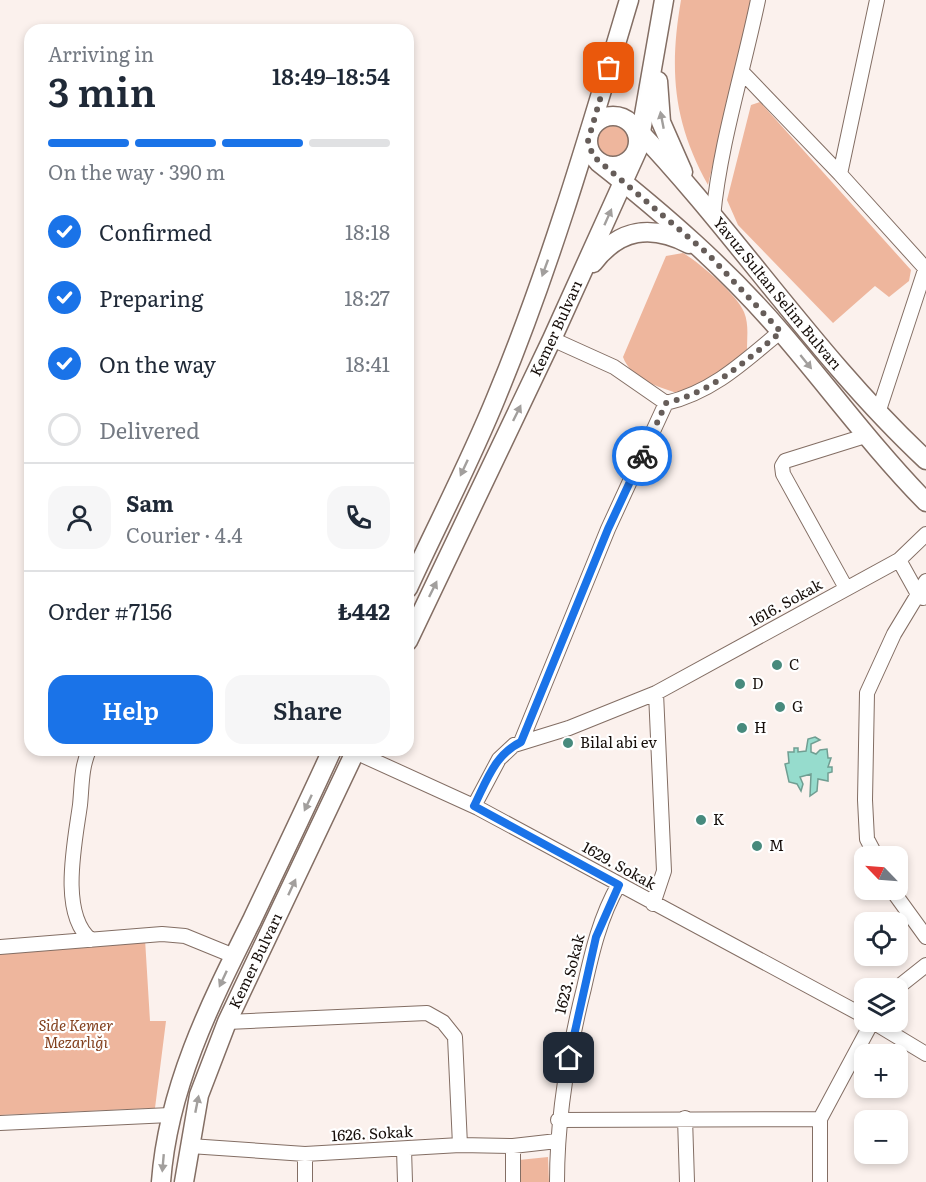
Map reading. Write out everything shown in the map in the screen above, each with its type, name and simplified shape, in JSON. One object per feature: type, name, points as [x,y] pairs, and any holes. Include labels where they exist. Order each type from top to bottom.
[{"type":"main road","name":"Kemer Bulvarı","points":[[414,575],[496,398],[573,190],[629,0]]},
{"type":"main road","name":"Kemer Bulvarı","points":[[414,628],[552,339],[623,182],[637,136],[664,0]]},
{"type":"main road","points":[[656,47],[660,122],[692,192]]},
{"type":"main road","points":[[609,116],[626,119],[637,136],[628,162],[621,165],[613,167],[598,162],[589,149],[590,133],[600,119],[609,116]]},
{"type":"main road","name":"Yavuz Sultan Selim Bulvarı","points":[[637,136],[692,192],[878,413],[926,460]]},
{"type":"main road","name":"Yavuz Sultan Selim Bulvarı","points":[[598,162],[708,254],[781,332],[865,436],[926,502]]},
{"type":"main road","points":[[577,283],[604,249],[622,237],[637,232],[662,231],[708,254]]},
{"type":"main road","name":"Kemer Bulvarı","points":[[162,1182],[170,1115],[183,1072],[234,956],[329,756]]},
{"type":"main road","name":"Kemer Bulvarı","points":[[184,1182],[199,1095],[227,1022],[354,756]]},
{"type":"street","points":[[712,217],[717,175],[743,73],[758,0]]},
{"type":"street","points":[[840,174],[877,0]]},
{"type":"street","points":[[743,73],[840,174],[925,268],[878,413]]},
{"type":"street","points":[[552,339],[614,367],[666,403],[686,398],[714,385],[781,332]]},
{"type":"street","points":[[474,806],[499,759],[509,748],[521,742],[608,529],[666,403]]},
{"type":"street","points":[[846,588],[783,474],[782,466],[785,461],[865,436]]},
{"type":"street","name":"1616. Sokak","points":[[521,742],[569,728],[656,693],[899,560],[926,534]]},
{"type":"street","points":[[899,560],[922,598]]},
{"type":"street","points":[[871,846],[867,839],[865,800],[867,693],[894,634],[922,598],[926,581]]},
{"type":"street","points":[[653,904],[664,871],[656,693]]},
{"type":"street","points":[[87,756],[83,769],[72,880],[80,929],[91,940]]},
{"type":"street","name":"1629. Sokak","points":[[367,756],[474,806],[854,1011]]},
{"type":"street","name":"1623. Sokak","points":[[557,1182],[558,1120],[577,1017],[596,937],[619,885]]},
{"type":"street","points":[[899,900],[926,937]]},
{"type":"street","points":[[0,947],[162,934],[184,936],[234,956]]},
{"type":"street","points":[[908,979],[926,965]]},
{"type":"street","points":[[227,1022],[427,1013],[443,1022],[455,1037],[460,1145]]},
{"type":"street","points":[[820,1182],[820,1119],[868,1032]]},
{"type":"street","points":[[890,1032],[926,1054]]},
{"type":"street","points":[[0,1123],[170,1115]]},
{"type":"street","points":[[686,1118],[687,1182]]},
{"type":"street","points":[[558,1120],[820,1119]]},
{"type":"street","name":"1626. Sokak","points":[[190,1146],[305,1154],[460,1145],[513,1146],[557,1141]]},
{"type":"street","points":[[513,1146],[513,1182]]},
{"type":"street","points":[[404,1149],[405,1182]]},
{"type":"street","points":[[305,1154],[305,1182]]},
{"type":"green space","points":[[681,0],[751,0],[708,185],[687,139],[677,95],[675,50]]},
{"type":"green space","points":[[760,102],[911,270],[909,281],[889,297],[875,286],[833,323],[738,225],[727,200],[751,105]]},
{"type":"green space","points":[[613,126],[625,130],[629,142],[625,154],[613,158],[601,154],[597,142],[601,130]]},
{"type":"green space","points":[[683,253],[708,271],[740,305],[747,321],[747,349],[718,378],[680,394],[639,377],[627,365],[623,357],[666,256]]},
{"type":"green space","name":"Side Kemer Mezarlığı","points":[[145,939],[150,1021],[166,1021],[155,1108],[0,1115],[0,948]]},
{"type":"green space","points":[[548,1157],[549,1182],[520,1182],[519,1160]]},
{"type":"water","points":[[815,737],[820,740],[811,744],[811,752],[816,754],[820,750],[827,749],[828,758],[831,758],[828,767],[832,767],[832,772],[828,773],[828,781],[818,779],[817,791],[810,796],[811,774],[800,777],[803,784],[801,791],[797,784],[789,782],[785,764],[789,763],[788,752],[794,752],[794,748],[798,748],[798,752],[806,751],[808,739]]},
{"type":"way so far","points":[[609,68],[588,141],[593,156],[664,213],[708,254],[781,332],[714,385],[686,398],[666,403],[642,456]]},
{"type":"place","name":"C","points":[[777,665]]},
{"type":"place","name":"D","points":[[740,684]]},
{"type":"place","name":"G","points":[[780,707]]},
{"type":"place","name":"H","points":[[742,728]]},
{"type":"place","name":"Bilal abi ev","points":[[568,743]]},
{"type":"place","name":"K","points":[[701,820]]},
{"type":"place","name":"M","points":[[757,846]]},
{"type":"route","points":[[569,1058],[596,937],[603,915],[619,885],[474,806],[499,759],[509,748],[521,742],[557,652],[584,594],[608,529],[642,456]]}]
